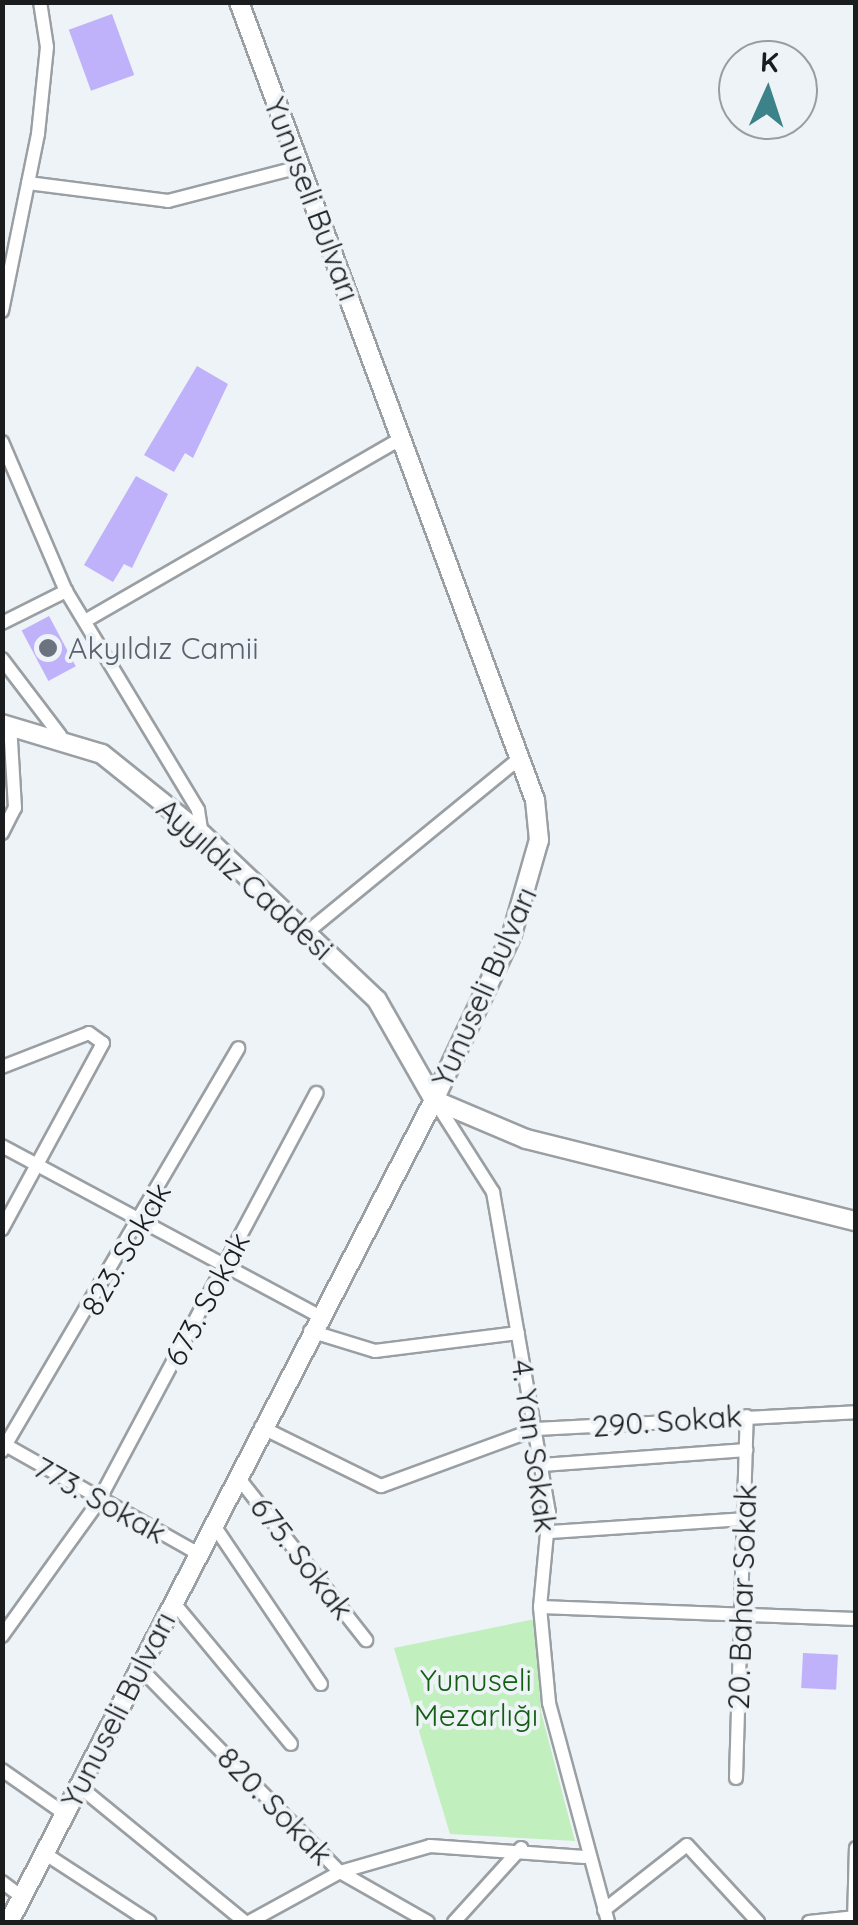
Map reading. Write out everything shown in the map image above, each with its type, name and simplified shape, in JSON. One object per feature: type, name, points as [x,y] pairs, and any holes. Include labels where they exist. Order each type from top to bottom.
[{"type":"main road","name":"Yunuseli Bulvarı","points":[[9,1922],[313,1323],[434,1100],[534,880],[535,800],[239,2]]},
{"type":"main road","name":"Ayyıldız Caddesi","points":[[6,725],[60,735],[102,754],[202,834],[377,1000],[434,1100]]},
{"type":"main road","points":[[434,1100],[526,1139],[856,1221]]},
{"type":"street","points":[[2,311],[28,183],[46,47],[40,2]]},
{"type":"street","points":[[28,183],[168,201],[299,167]]},
{"type":"street","points":[[84,621],[402,438]]},
{"type":"street","points":[[2,442],[66,591],[198,810],[202,834]]},
{"type":"street","points":[[2,623],[66,591]]},
{"type":"street","points":[[2,660],[60,735]]},
{"type":"street","points":[[2,833],[14,808],[6,725]]},
{"type":"street","points":[[306,933],[520,758]]},
{"type":"street","points":[[2,1067],[88,1033],[101,1035],[102,1051],[2,1230]]},
{"type":"street","name":"823. Sokak","points":[[4,1447],[144,1222],[238,1048]]},
{"type":"street","name":"673. Sokak","points":[[2,1636],[97,1504],[316,1093]]},
{"type":"street","name":"4. Yan Sokak","points":[[434,1100],[493,1192],[542,1465],[548,1532],[540,1607],[549,1703],[585,1857],[606,1916]]},
{"type":"street","points":[[2,1146],[225,1266],[313,1323],[375,1351],[518,1333]]},
{"type":"street","name":"290. Sokak","points":[[262,1427],[381,1486],[536,1430],[856,1412]]},
{"type":"street","name":"20. Bahar Sokak","points":[[736,1778],[747,1416]]},
{"type":"street","name":"773. Sokak","points":[[4,1447],[97,1504],[198,1554]]},
{"type":"street","points":[[542,1465],[746,1450]]},
{"type":"street","name":"675. Sokak","points":[[237,1476],[366,1640]]},
{"type":"street","points":[[548,1532],[746,1519]]},
{"type":"street","points":[[213,1524],[321,1684]]},
{"type":"street","points":[[174,1603],[292,1744]]},
{"type":"street","points":[[540,1607],[856,1619]]},
{"type":"street","name":"820. Sokak","points":[[140,1668],[340,1872],[428,1922]]},
{"type":"street","points":[[2,1770],[65,1814]]},
{"type":"street","points":[[80,1787],[247,1922],[340,1872],[430,1846],[521,1848],[585,1857]]},
{"type":"street","points":[[606,1916],[687,1845],[758,1922]]},
{"type":"street","points":[[454,1922],[521,1848]]},
{"type":"street","points":[[809,1922],[854,1919],[856,1848]]},
{"type":"street","points":[[44,1853],[150,1922]]},
{"type":"street","points":[[2,1882],[22,1897]]},
{"type":"green space","name":"Yunuseli Mezarlığı","points":[[535,1619],[541,1712],[575,1841],[450,1834],[394,1648]]},
{"type":"building","points":[[112,14],[134,75],[91,91],[69,30]]},
{"type":"building","points":[[197,366],[228,384],[193,458],[185,453],[174,472],[144,455]]},
{"type":"building","points":[[136,476],[168,494],[132,568],[124,564],[113,582],[84,565]]},
{"type":"building","name":"Akyıldız Camii","points":[[49,616],[76,666],[48,681],[22,631]]},
{"type":"building","points":[[803,1653],[838,1655],[836,1690],[801,1688]]},
{"type":"place","name":"Akyıldız Camii","points":[[48,648]]}]
